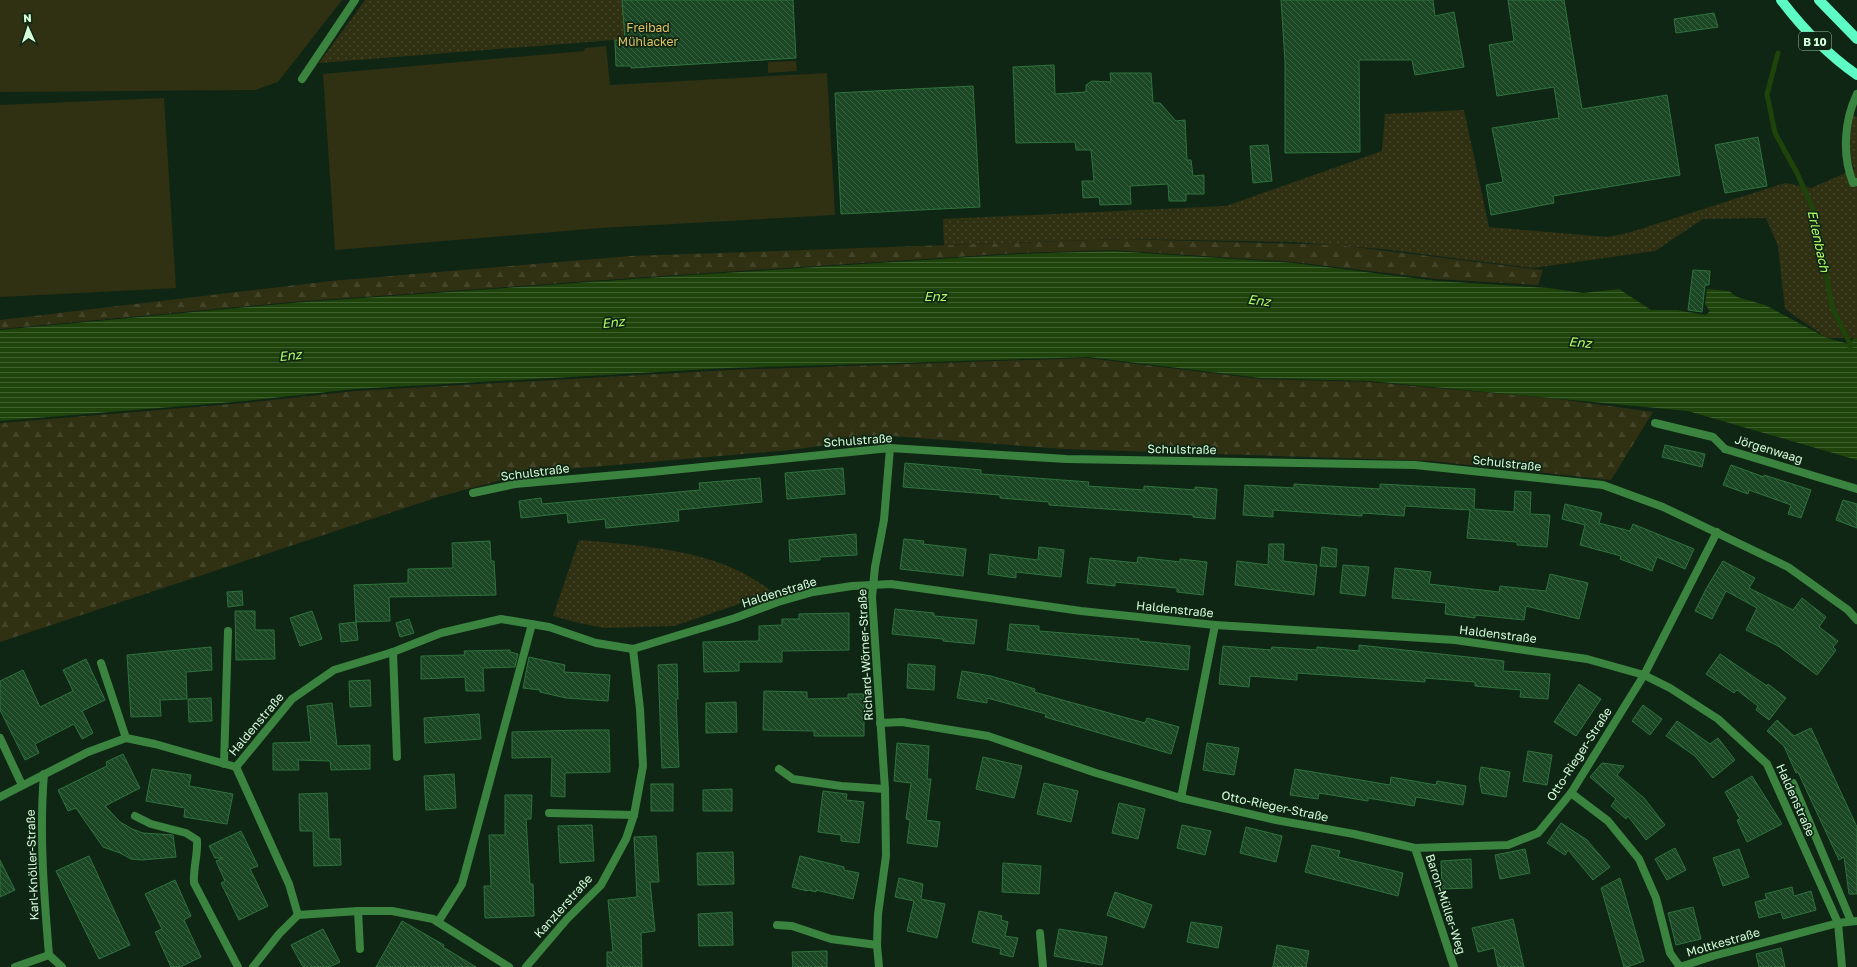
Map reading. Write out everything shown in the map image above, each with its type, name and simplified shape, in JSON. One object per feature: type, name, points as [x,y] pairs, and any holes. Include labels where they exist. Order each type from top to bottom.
[{"type":"main road","name":"B 10","points":[[1781,0],[1816,42],[1857,75]]},
{"type":"main road","name":"B 10","points":[[1819,0],[1857,39]]},
{"type":"street","points":[[302,79],[356,0]]},
{"type":"street","points":[[1857,94],[1848,114],[1846,125],[1849,173],[1853,183],[1857,182]]},
{"type":"street","name":"Jörgenwaag","points":[[1655,423],[1713,437],[1725,449],[1857,489]]},
{"type":"street","name":"Schulstraße","points":[[473,493],[515,484],[890,448],[1066,459],[1415,465],[1603,486],[1663,507],[1788,567],[1848,610],[1857,620]]},
{"type":"street","name":"Richard-Wörner-Straße","points":[[879,967],[877,945],[878,914],[886,856],[885,789],[872,597],[884,520],[890,448]]},
{"type":"street","name":"Otto-Rieger-Straße","points":[[880,723],[902,722],[988,736],[1096,773],[1181,798],[1276,820],[1354,834],[1415,848],[1508,846],[1538,833],[1571,793],[1644,675],[1717,532]]},
{"type":"street","name":"Haldenstraße","points":[[126,738],[155,744],[236,767],[292,700],[334,670],[393,652],[441,633],[502,619],[549,627],[596,643],[633,648],[735,618],[778,602],[813,592],[873,584],[898,585],[1081,611],[1215,625],[1456,640],[1587,659],[1644,675],[1670,688],[1718,719],[1767,764],[1838,923]]},
{"type":"street","points":[[438,922],[462,884],[532,624]]},
{"type":"street","points":[[1181,798],[1215,625]]},
{"type":"street","name":"Haldenstraße","points":[[224,764],[228,631]]},
{"type":"street","name":"Kanzlerstraße","points":[[526,967],[567,919],[601,884],[626,839],[634,815],[643,766],[640,709],[633,648]]},
{"type":"street","points":[[393,652],[397,757]]},
{"type":"street","points":[[0,797],[88,752],[126,738],[101,663]]},
{"type":"street","points":[[0,738],[22,785]]},
{"type":"street","points":[[236,767],[289,884],[298,915]]},
{"type":"street","points":[[779,769],[793,779],[841,786],[885,789]]},
{"type":"street","name":"Karl-Knöller-Straße","points":[[44,774],[41,838],[49,955]]},
{"type":"street","name":"Haldenstraße","points":[[1793,783],[1854,921]]},
{"type":"street","name":"Moltkestraße","points":[[1571,793],[1608,821],[1639,859],[1656,898],[1670,953],[1680,967],[1713,956],[1838,923],[1854,921]]},
{"type":"street","points":[[549,813],[634,815]]},
{"type":"street","points":[[135,816],[151,824],[186,833],[197,840],[198,854],[194,874],[194,883],[238,967]]},
{"type":"street","name":"Baron-Müller-Weg","points":[[1415,848],[1454,967]]},
{"type":"street","points":[[358,911],[360,949]]},
{"type":"street","points":[[254,967],[279,934],[298,915],[358,911],[392,911],[433,919],[509,967]]},
{"type":"street","points":[[1838,923],[1842,967]]},
{"type":"street","points":[[777,925],[792,926],[831,939],[877,945]]},
{"type":"street","points":[[1040,932],[1043,967]]},
{"type":"street","points":[[15,967],[49,955],[62,967]]},
{"type":"green space","points":[[0,0],[342,0],[278,82],[255,90],[0,92]]},
{"type":"green space","name":"Freibad Mühlacker","points":[[365,0],[793,0],[796,58],[631,68],[631,66],[616,66],[614,40],[319,63]]},
{"type":"green space","points":[[606,46],[610,85],[827,73],[835,215],[601,228],[335,250],[323,74],[584,51],[585,48]]},
{"type":"green space","points":[[796,61],[797,71],[768,73],[768,62]]},
{"type":"green space","points":[[164,98],[176,288],[0,297],[0,105]]},
{"type":"green space","points":[[1464,110],[1489,227],[1607,237],[1628,233],[1785,183],[1811,188],[1855,169],[1847,154],[1852,114],[1857,117],[1857,338],[1827,338],[1785,309],[1778,246],[1766,218],[1703,219],[1655,251],[1533,268],[1382,249],[1294,242],[1123,239],[944,245],[943,219],[1226,206],[1382,151],[1385,114]]},
{"type":"green space","points":[[1123,239],[1338,245],[1543,270],[1538,285],[1437,279],[1294,262],[1113,250],[1018,253],[291,302],[0,329],[0,320],[331,281],[630,256]]},
{"type":"green space","points":[[1087,358],[1260,379],[1370,382],[1558,399],[1653,412],[1611,480],[1432,461],[1063,449],[892,436],[790,450],[532,472],[438,497],[0,642],[0,423],[245,403],[355,391],[729,370]]},
{"type":"green space","points":[[579,540],[654,548],[704,558],[728,566],[750,577],[771,591],[754,599],[674,626],[604,628],[553,616]]},
{"type":"water","name":"Enz","points":[[1113,251],[1294,263],[1437,281],[1548,288],[1583,293],[1619,289],[1651,310],[1676,310],[1706,315],[1710,311],[1705,304],[1707,289],[1729,291],[1737,297],[1765,305],[1827,338],[1849,344],[1854,338],[1857,338],[1857,460],[1688,411],[1370,381],[1260,378],[1088,357],[728,368],[355,389],[245,401],[0,421],[0,330],[291,303],[1018,254]]},
{"type":"building","points":[[622,0],[793,0],[796,58],[631,68],[631,66],[616,66],[615,40],[625,40]]},
{"type":"building","points":[[1281,0],[1433,0],[1435,16],[1454,12],[1464,67],[1415,75],[1412,60],[1359,60],[1360,152],[1285,153],[1285,61]]},
{"type":"building","points":[[1508,0],[1564,0],[1582,109],[1667,95],[1680,175],[1553,196],[1554,203],[1491,215],[1486,185],[1503,182],[1492,128],[1559,118],[1554,87],[1497,96],[1489,45],[1514,41]]},
{"type":"building","points":[[1714,13],[1718,27],[1676,33],[1674,19]]},
{"type":"building","points":[[1054,65],[1055,94],[1086,92],[1086,85],[1092,81],[1111,82],[1110,73],[1151,73],[1153,103],[1160,103],[1176,121],[1185,120],[1187,160],[1191,160],[1193,176],[1204,175],[1204,194],[1186,194],[1186,201],[1169,201],[1168,184],[1130,186],[1131,204],[1100,205],[1099,197],[1083,198],[1082,181],[1094,181],[1091,150],[1076,150],[1075,142],[1016,143],[1013,67]]},
{"type":"building","points":[[973,86],[980,207],[841,214],[835,93]]},
{"type":"building","points":[[1758,137],[1767,186],[1725,193],[1715,145]]},
{"type":"building","points":[[1268,145],[1272,181],[1253,183],[1250,146]]},
{"type":"building","points":[[1693,270],[1710,271],[1709,285],[1705,285],[1702,312],[1688,310]]},
{"type":"building","points":[[1665,445],[1705,454],[1702,467],[1662,457]]},
{"type":"building","points":[[905,463],[981,470],[981,474],[1089,482],[1088,486],[1144,490],[1144,486],[1195,490],[1195,487],[1217,489],[1215,519],[1193,517],[1193,515],[1049,505],[1049,502],[1000,498],[1000,495],[903,487]]},
{"type":"building","points":[[1731,465],[1764,477],[1764,475],[1811,490],[1801,518],[1788,514],[1791,505],[1749,490],[1748,494],[1723,485]]},
{"type":"building","points":[[843,468],[845,494],[787,499],[785,473]]},
{"type":"building","points":[[760,478],[762,502],[678,510],[679,521],[606,528],[605,519],[568,523],[567,513],[521,518],[519,501],[541,498],[542,504],[700,490],[699,483]]},
{"type":"building","points":[[1294,484],[1380,489],[1380,484],[1475,489],[1474,509],[1514,512],[1515,491],[1531,492],[1530,514],[1550,515],[1547,547],[1517,545],[1517,542],[1467,538],[1470,510],[1405,506],[1404,516],[1362,513],[1362,516],[1273,510],[1273,517],[1243,515],[1245,485],[1294,488]]},
{"type":"building","points":[[1843,500],[1857,504],[1857,528],[1836,520]]},
{"type":"building","points":[[1565,504],[1602,513],[1599,523],[1630,531],[1633,524],[1694,549],[1685,569],[1657,557],[1652,571],[1620,559],[1621,556],[1580,545],[1585,525],[1562,519]]},
{"type":"building","points":[[856,534],[857,555],[820,557],[820,560],[790,562],[789,540]]},
{"type":"building","points":[[904,539],[924,541],[923,544],[966,549],[963,576],[900,569]]},
{"type":"building","points":[[490,541],[491,561],[494,561],[496,595],[389,597],[390,621],[356,622],[354,585],[408,583],[408,569],[453,568],[452,543]]},
{"type":"building","points":[[1269,544],[1284,544],[1283,561],[1317,565],[1314,595],[1235,585],[1237,561],[1268,565]]},
{"type":"building","points":[[1039,547],[1064,550],[1061,577],[1016,572],[1016,578],[988,574],[990,554],[1038,560]]},
{"type":"building","points":[[1322,547],[1337,549],[1336,567],[1320,566]]},
{"type":"building","points":[[1138,557],[1180,562],[1180,559],[1207,562],[1203,595],[1177,592],[1177,588],[1115,582],[1115,586],[1087,583],[1090,558],[1137,563]]},
{"type":"building","points":[[1723,561],[1755,578],[1749,588],[1793,610],[1802,598],[1826,617],[1819,627],[1838,641],[1833,647],[1836,650],[1817,675],[1778,646],[1746,630],[1757,608],[1726,591],[1712,619],[1695,611]]},
{"type":"building","points":[[1343,565],[1369,567],[1365,596],[1340,593]]},
{"type":"building","points":[[1395,568],[1431,572],[1429,584],[1499,592],[1500,586],[1546,591],[1550,574],[1588,583],[1579,619],[1526,606],[1524,620],[1475,615],[1475,618],[1445,614],[1446,603],[1392,598]]},
{"type":"building","points":[[242,591],[243,605],[228,607],[227,592]]},
{"type":"building","points":[[895,609],[934,613],[934,616],[977,620],[974,644],[943,641],[943,639],[892,634]]},
{"type":"building","points":[[235,611],[255,611],[255,630],[274,630],[275,659],[236,660]]},
{"type":"building","points":[[312,611],[322,639],[300,646],[290,618]]},
{"type":"building","points":[[849,613],[849,650],[782,651],[782,662],[739,662],[739,671],[704,672],[703,642],[759,641],[759,626],[782,625],[782,619],[799,619],[799,614]]},
{"type":"building","points":[[409,619],[414,633],[400,637],[396,623]]},
{"type":"building","points":[[356,622],[358,640],[341,642],[339,624]]},
{"type":"building","points":[[1010,624],[1039,626],[1039,631],[1139,639],[1139,641],[1190,646],[1188,670],[1007,650]]},
{"type":"building","points":[[1359,645],[1504,661],[1503,671],[1550,674],[1548,699],[1520,697],[1521,690],[1475,686],[1475,682],[1425,678],[1425,682],[1297,673],[1297,680],[1250,676],[1249,687],[1219,684],[1223,646],[1271,650],[1272,647],[1317,650],[1317,647],[1359,651]]},
{"type":"building","points":[[211,647],[212,670],[186,672],[187,699],[160,700],[161,716],[131,717],[127,655]]},
{"type":"building","points":[[510,650],[510,652],[518,654],[515,667],[483,668],[484,691],[466,691],[465,677],[421,679],[421,656],[465,655],[464,651]]},
{"type":"building","points":[[1720,654],[1767,686],[1768,684],[1786,698],[1769,720],[1756,710],[1758,706],[1737,690],[1734,693],[1706,674]]},
{"type":"building","points":[[529,657],[565,665],[564,672],[610,675],[608,701],[566,698],[540,692],[540,690],[523,688]]},
{"type":"building","points":[[86,659],[105,700],[82,711],[93,733],[82,739],[74,724],[35,744],[39,753],[25,760],[0,710],[0,681],[23,670],[40,707],[73,691],[63,670]]},
{"type":"building","points":[[677,664],[678,699],[676,699],[679,767],[662,768],[658,665]]},
{"type":"building","points":[[908,664],[935,666],[934,690],[907,688]]},
{"type":"building","points":[[962,671],[991,676],[1035,689],[1034,692],[1145,723],[1147,718],[1179,727],[1171,754],[1045,717],[1046,714],[987,698],[987,703],[957,698]]},
{"type":"building","points":[[370,680],[371,706],[350,707],[349,681]]},
{"type":"building","points":[[1579,684],[1601,699],[1576,736],[1554,722]]},
{"type":"building","points":[[764,691],[807,692],[807,699],[848,698],[848,694],[864,694],[864,736],[814,736],[814,731],[763,730]]},
{"type":"building","points":[[211,698],[212,721],[189,722],[188,699]]},
{"type":"building","points":[[736,702],[737,732],[706,733],[706,703]]},
{"type":"building","points":[[332,703],[337,746],[370,745],[370,769],[331,770],[330,761],[298,760],[299,770],[273,770],[273,743],[311,742],[307,706]]},
{"type":"building","points":[[1643,705],[1662,719],[1650,735],[1632,721]]},
{"type":"building","points":[[479,714],[481,739],[425,743],[424,718]]},
{"type":"building","points":[[1777,720],[1794,736],[1811,728],[1857,827],[1857,894],[1849,894],[1844,857],[1839,860],[1798,772],[1796,773],[1784,746],[1767,731]]},
{"type":"building","points":[[1677,721],[1710,744],[1718,738],[1735,760],[1713,778],[1695,756],[1666,736]]},
{"type":"building","points":[[609,730],[610,772],[565,773],[565,797],[551,796],[552,757],[512,758],[512,732]]},
{"type":"building","points":[[897,743],[929,746],[927,779],[931,779],[926,820],[940,822],[937,847],[907,843],[910,820],[906,819],[911,783],[894,781]]},
{"type":"building","points":[[1207,743],[1239,748],[1234,775],[1203,770]]},
{"type":"building","points":[[1528,751],[1552,755],[1547,785],[1523,781]]},
{"type":"building","points":[[123,754],[140,788],[105,806],[120,822],[132,829],[143,833],[173,835],[176,857],[142,860],[131,859],[103,847],[76,808],[68,811],[58,790],[107,766],[106,762]]},
{"type":"building","points":[[983,757],[1022,766],[1014,798],[976,789]]},
{"type":"building","points":[[1602,763],[1624,766],[1617,775],[1644,798],[1665,825],[1646,840],[1628,816],[1626,819],[1611,806],[1616,799],[1590,777]]},
{"type":"building","points":[[1481,767],[1510,772],[1506,797],[1482,793],[1479,778]]},
{"type":"building","points":[[152,769],[191,775],[189,786],[233,794],[227,824],[184,817],[185,808],[146,801]]},
{"type":"building","points":[[1295,769],[1390,785],[1391,777],[1436,785],[1437,781],[1466,786],[1463,805],[1416,797],[1414,806],[1368,798],[1368,801],[1319,793],[1318,799],[1290,795]]},
{"type":"building","points":[[454,774],[456,808],[426,810],[424,776]]},
{"type":"building","points":[[1752,776],[1782,824],[1747,842],[1737,820],[1740,819],[1725,792]]},
{"type":"building","points":[[1044,783],[1078,791],[1071,822],[1037,814]]},
{"type":"building","points":[[651,784],[673,784],[673,811],[651,811]]},
{"type":"building","points":[[732,789],[732,811],[703,811],[703,790]]},
{"type":"building","points":[[823,791],[847,794],[846,800],[864,802],[859,843],[841,841],[841,835],[818,832]]},
{"type":"building","points":[[327,793],[329,839],[340,839],[341,865],[314,866],[313,831],[300,831],[299,794]]},
{"type":"building","points":[[505,795],[532,795],[531,819],[526,819],[530,884],[533,884],[534,916],[485,918],[484,886],[491,886],[489,835],[505,835]]},
{"type":"building","points":[[1119,803],[1145,809],[1138,839],[1112,833]]},
{"type":"building","points":[[1561,823],[1587,840],[1610,867],[1593,880],[1568,850],[1565,855],[1547,843]]},
{"type":"building","points":[[592,825],[594,861],[560,863],[558,826]]},
{"type":"building","points":[[1182,825],[1211,831],[1205,855],[1177,848]]},
{"type":"building","points":[[1246,827],[1282,836],[1276,862],[1240,853]]},
{"type":"building","points":[[241,831],[258,866],[250,869],[268,906],[239,920],[221,883],[225,881],[216,861],[223,858],[215,858],[209,846]]},
{"type":"building","points":[[656,836],[659,882],[650,882],[655,931],[641,933],[642,967],[607,967],[607,952],[613,952],[608,900],[637,897],[634,837]]},
{"type":"building","points":[[1312,845],[1340,851],[1338,857],[1403,873],[1398,896],[1305,872]]},
{"type":"building","points":[[1675,848],[1686,870],[1667,880],[1655,859]]},
{"type":"building","points":[[1525,849],[1530,873],[1500,879],[1495,855]]},
{"type":"building","points":[[1739,849],[1749,877],[1723,886],[1713,858]]},
{"type":"building","points":[[733,852],[734,884],[698,885],[697,853]]},
{"type":"building","points":[[89,856],[130,945],[99,959],[56,871]]},
{"type":"building","points":[[800,856],[844,867],[844,870],[859,873],[853,899],[816,890],[816,892],[807,891],[792,887]]},
{"type":"building","points":[[1471,859],[1472,888],[1442,889],[1441,861]]},
{"type":"building","points":[[0,860],[15,890],[0,897]]},
{"type":"building","points":[[1003,863],[1041,866],[1039,894],[1002,892]]},
{"type":"building","points":[[899,878],[923,884],[921,899],[945,904],[937,938],[907,931],[914,901],[895,897]]},
{"type":"building","points":[[1620,878],[1644,961],[1627,967],[1624,967],[1601,888]]},
{"type":"building","points":[[175,880],[191,916],[184,920],[201,957],[180,967],[171,967],[155,932],[162,929],[145,894]]},
{"type":"building","points":[[1792,887],[1794,896],[1811,891],[1816,910],[1783,919],[1781,912],[1759,918],[1755,902],[1767,899],[1765,894]]},
{"type":"building","points":[[1115,892],[1152,905],[1144,928],[1107,915]]},
{"type":"building","points":[[1693,907],[1701,939],[1676,945],[1668,913]]},
{"type":"building","points":[[979,911],[1002,916],[1001,920],[1008,922],[1005,936],[1018,938],[1013,957],[1000,954],[1001,949],[972,942]]},
{"type":"building","points":[[732,912],[733,945],[699,946],[698,914]]},
{"type":"building","points":[[1513,919],[1524,967],[1498,967],[1494,948],[1478,952],[1472,928]]},
{"type":"building","points":[[402,921],[444,945],[443,947],[476,967],[376,967]]},
{"type":"building","points":[[1191,922],[1222,927],[1218,948],[1187,942]]},
{"type":"building","points":[[323,929],[340,962],[330,967],[303,967],[291,945]]},
{"type":"building","points":[[1059,929],[1107,937],[1102,965],[1054,956]]},
{"type":"building","points":[[1277,945],[1309,951],[1306,967],[1273,967]]},
{"type":"building","points":[[1781,948],[1785,967],[1759,967],[1756,954]]},
{"type":"building","points":[[827,951],[827,967],[793,967],[792,952]]},
{"type":"waterway","name":"Erlenbach","points":[[1778,53],[1767,94],[1775,133],[1797,173],[1815,213],[1832,307],[1850,344],[1850,349]]}]
